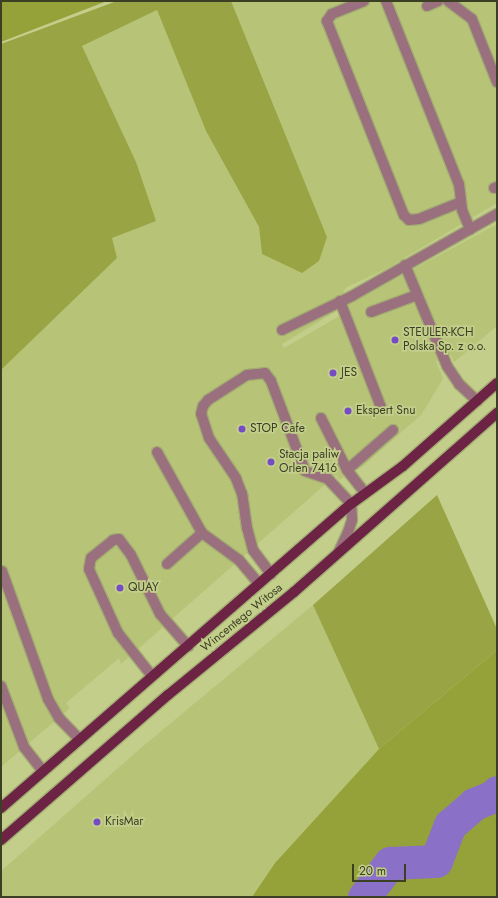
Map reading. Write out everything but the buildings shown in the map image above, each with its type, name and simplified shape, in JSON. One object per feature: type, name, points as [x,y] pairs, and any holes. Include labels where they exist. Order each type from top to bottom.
[{"type":"main road","name":"Wincentego Witosa","points":[[1,808],[351,504],[403,466],[497,383]]},
{"type":"main road","name":"Wincentego Witosa","points":[[1,840],[139,720],[337,555],[497,413]]},
{"type":"street","points":[[364,1],[332,14],[327,20],[404,215],[408,220],[418,219],[461,202]]},
{"type":"street","points":[[386,1],[457,179],[461,202],[470,229]]},
{"type":"street","points":[[427,6],[438,1]]},
{"type":"street","points":[[448,1],[472,19],[497,82]]},
{"type":"street","points":[[282,330],[340,301],[497,214]]},
{"type":"street","points":[[405,265],[447,366],[459,384],[477,401]]},
{"type":"street","points":[[371,312],[417,295]]},
{"type":"street","points":[[340,301],[381,407]]},
{"type":"street","points":[[271,574],[253,550],[236,478],[203,426],[201,414],[203,406],[208,400],[247,375],[265,372],[271,381],[305,471],[328,479],[351,504],[352,520],[337,555]]},
{"type":"street","points":[[321,418],[347,470],[365,493]]},
{"type":"street","points":[[347,470],[393,430]]},
{"type":"street","points":[[157,452],[202,532],[239,560],[259,584]]},
{"type":"street","points":[[167,564],[202,532]]},
{"type":"street","points":[[152,676],[118,633],[89,569],[91,558],[113,540],[119,539],[131,555],[160,614],[188,646]]},
{"type":"street","points":[[2,571],[48,699],[64,724],[79,739]]},
{"type":"street","points":[[1,686],[24,747],[43,771]]},
{"type":"shaded area","points":[[1,1],[107,1],[1,42]]},
{"type":"shaded area","points":[[117,1],[231,1],[327,237],[319,261],[302,273],[262,254],[259,227],[206,131],[157,10],[82,46],[136,162],[156,221],[112,238],[117,258],[1,370],[1,44]]},
{"type":"shaded area","points":[[231,1],[497,1],[497,203],[386,269],[347,287],[343,292],[349,304],[497,224],[497,326],[454,362],[451,355],[436,361],[443,379],[421,415],[363,466],[339,480],[336,475],[121,664],[119,658],[66,703],[70,708],[1,767],[1,370],[117,258],[111,238],[136,162],[82,46],[157,10],[206,131],[259,227],[262,254],[327,237]],"holes":[[[348,304],[350,310],[284,348],[282,344]]]},
{"type":"shaded area","points":[[437,495],[497,629],[497,650],[379,749],[313,605]]},
{"type":"shaded area","points":[[313,605],[379,749],[275,863],[252,897],[1,897],[1,871],[142,747]]},
{"type":"shaded area","points":[[497,650],[497,897],[252,897],[275,863],[379,749]]},
{"type":"waterway","points":[[364,897],[390,863],[436,861],[450,825],[474,804],[494,796],[497,792]]},
{"type":"place","name":"STEULER-KCH Polska Sp. z o.o.","points":[[395,340]]},
{"type":"place","name":"JES","points":[[333,373]]},
{"type":"place","name":"Ekspert Snu","points":[[348,411]]},
{"type":"place","name":"STOP Cafe","points":[[242,429]]},
{"type":"place","name":"Stacja paliw Orlen 7416","points":[[271,462]]},
{"type":"place","name":"QUAY","points":[[120,588]]},
{"type":"place","name":"KrisMar","points":[[97,822]]}]
